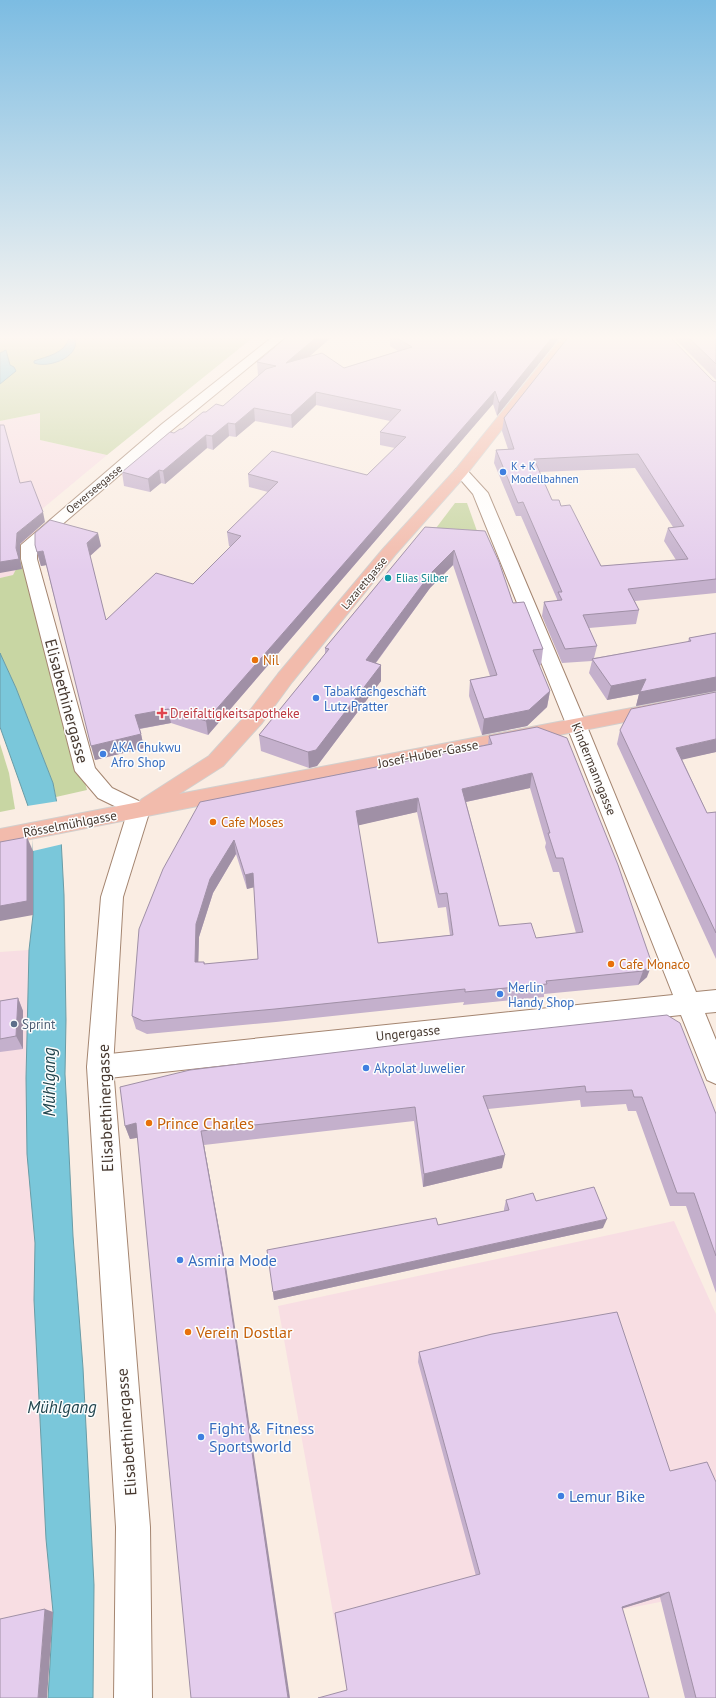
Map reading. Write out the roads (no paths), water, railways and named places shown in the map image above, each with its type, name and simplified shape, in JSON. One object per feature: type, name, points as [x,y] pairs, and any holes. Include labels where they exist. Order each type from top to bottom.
[{"type":"main road","name":"Lazarettgasse","points":[[139,810],[216,761],[255,718],[285,678],[389,552],[461,472],[507,414]]},
{"type":"main road","name":"Josef-Huber-Gasse","points":[[139,810],[716,698]]},
{"type":"main road","name":"Rösselmühlgasse","points":[[0,837],[139,810]]},
{"type":"street","name":"Oeverseegasse","points":[[29,552],[162,431],[183,414]]},
{"type":"street","name":"Kindermanngasse","points":[[461,472],[480,493],[576,724],[716,1072]]},
{"type":"street","name":"Elisabethinergasse","points":[[29,552],[85,771],[105,793],[139,810],[112,897],[100,1067],[133,1527],[133,1698]]},
{"type":"street","name":"Ungergasse","points":[[100,1067],[716,1001]]},
{"type":"water","name":"Mühlgang","points":[[0,653],[16,688],[53,783],[60,819],[64,895],[66,1020],[65,1074],[73,1236],[83,1368],[94,1585],[93,1698],[48,1698],[53,1612],[46,1539],[34,1300],[35,1243],[27,1154],[26,1078],[29,950],[33,915],[33,827],[28,806],[0,727]]},
{"type":"place","name":"K + K Modellbahnen","points":[[503,472]]},
{"type":"place","name":"Elias Silber","points":[[388,578]]},
{"type":"place","name":"Nil","points":[[255,660]]},
{"type":"place","name":"Tabakfachgeschäft Lutz Pratter","points":[[316,698]]},
{"type":"place","name":"Dreifaltigkeitsapotheke","points":[[162,713]]},
{"type":"place","name":"AKA Chukwu Afro Shop","points":[[103,754]]},
{"type":"place","name":"Cafe Moses","points":[[213,822]]},
{"type":"place","name":"Cafe Monaco","points":[[611,964]]},
{"type":"place","name":"Merlin Handy Shop","points":[[500,994]]},
{"type":"place","name":"Sprint","points":[[14,1024]]},
{"type":"place","name":"Akpolat Juwelier","points":[[366,1068]]},
{"type":"place","name":"Prince Charles","points":[[149,1123]]},
{"type":"place","name":"Asmira Mode","points":[[180,1260]]},
{"type":"place","name":"Verein Dostlar","points":[[188,1332]]},
{"type":"place","name":"Fight & Fitness Sportsworld","points":[[201,1437]]},
{"type":"place","name":"Lemur Bike","points":[[561,1496]]}]
